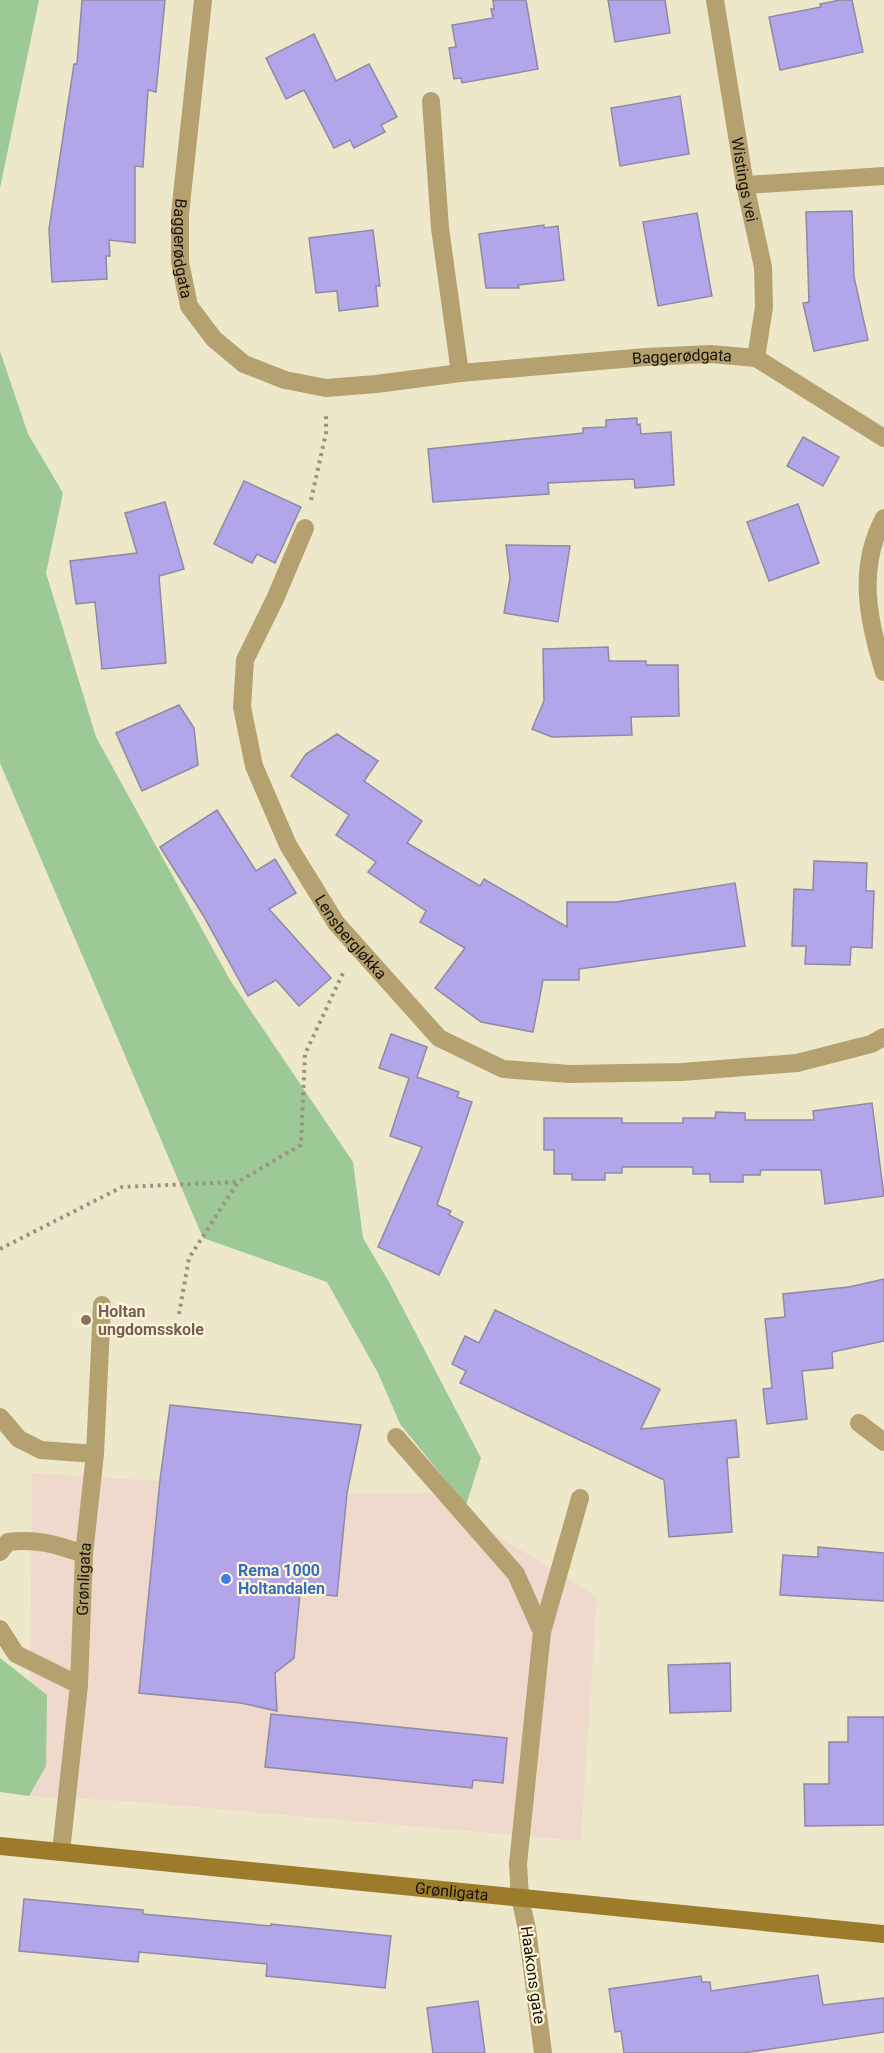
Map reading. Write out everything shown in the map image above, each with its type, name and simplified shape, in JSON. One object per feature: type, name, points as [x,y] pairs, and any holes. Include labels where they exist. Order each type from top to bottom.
[{"type":"main road","name":"Grønligata","points":[[0,1846],[884,1934]]},
{"type":"street","name":"Baggerødgata","points":[[203,0],[180,214],[180,262],[189,306],[214,339],[244,364],[285,380],[326,388],[460,373],[646,357],[711,354],[756,358],[884,438]]},
{"type":"street","name":"Wistings vei","points":[[715,0],[745,185],[763,267],[764,307],[756,358]]},
{"type":"street","points":[[431,101],[440,228],[460,373]]},
{"type":"street","points":[[745,185],[884,176]]},
{"type":"street","points":[[884,518],[874,536],[866,584],[874,641],[884,672]]},
{"type":"street","name":"Lensbergløkka","points":[[305,528],[275,599],[245,660],[242,707],[254,766],[288,845],[336,923],[439,1038],[503,1069],[569,1074],[670,1072],[797,1063],[871,1044],[884,1037]]},
{"type":"street","name":"Grønligata","points":[[61,1852],[79,1685],[84,1554],[95,1454],[102,1305]]},
{"type":"street","points":[[0,1417],[19,1439],[41,1450],[95,1454]]},
{"type":"street","points":[[859,1423],[884,1442]]},
{"type":"street","points":[[396,1437],[516,1574],[542,1632]]},
{"type":"street","points":[[520,1898],[518,1864],[542,1632],[580,1498]]},
{"type":"street","points":[[0,1552],[8,1542],[27,1539],[84,1554]]},
{"type":"street","points":[[0,1629],[16,1654],[79,1685]]},
{"type":"street","name":"Haakons gate","points":[[520,1898],[527,1929],[543,2053]]},
{"type":"path","points":[[305,528],[326,433],[326,388]]},
{"type":"path","points":[[179,1314],[189,1258],[238,1182],[301,1145],[305,1054],[356,945]]},
{"type":"path","points":[[0,1249],[122,1187],[238,1182]]},
{"type":"shaded area","points":[[32,1473],[347,1493],[429,1493],[597,1597],[581,1841],[139,1802],[29,1796]]},
{"type":"green space","points":[[0,0],[39,0],[0,188]]},
{"type":"green space","points":[[0,351],[28,434],[63,493],[46,573],[96,737],[230,980],[353,1162],[363,1238],[389,1282],[481,1458],[466,1505],[400,1424],[378,1373],[327,1282],[203,1238],[0,763]]},
{"type":"green space","points":[[0,1658],[47,1695],[46,1766],[29,1796],[0,1792]]},
{"type":"building","points":[[82,0],[165,0],[156,92],[148,90],[143,167],[135,166],[135,243],[109,240],[110,256],[106,256],[107,279],[52,282],[49,229],[74,64],[77,64]]},
{"type":"building","points":[[493,0],[526,0],[538,69],[462,83],[461,78],[454,79],[449,48],[456,47],[452,25],[493,18],[491,9],[494,9]]},
{"type":"building","points":[[608,0],[665,0],[670,33],[615,42]]},
{"type":"building","points":[[852,0],[863,52],[780,70],[769,17],[821,7],[820,4]]},
{"type":"building","points":[[314,34],[336,81],[369,64],[397,117],[381,125],[385,132],[354,148],[350,140],[334,148],[304,90],[286,99],[266,58]]},
{"type":"building","points":[[680,96],[689,154],[620,166],[611,108]]},
{"type":"building","points":[[852,211],[854,277],[868,340],[814,351],[803,303],[809,302],[806,212]]},
{"type":"building","points":[[697,213],[712,296],[658,306],[643,222]]},
{"type":"building","points":[[544,225],[544,228],[558,226],[564,280],[518,285],[519,288],[486,288],[479,234]]},
{"type":"building","points":[[373,230],[380,286],[376,286],[378,306],[339,311],[337,291],[316,293],[309,238]]},
{"type":"building","points":[[637,418],[641,434],[671,432],[674,485],[635,488],[634,479],[548,483],[549,494],[433,502],[428,449],[583,433],[583,428],[606,427],[606,420]]},
{"type":"building","points":[[803,437],[839,457],[823,486],[787,466]]},
{"type":"building","points":[[244,481],[301,507],[275,563],[257,554],[252,563],[214,544]]},
{"type":"building","points":[[165,502],[184,569],[159,576],[166,663],[102,669],[95,602],[76,604],[70,561],[137,553],[125,513]]},
{"type":"building","points":[[798,504],[819,563],[769,581],[747,522]]},
{"type":"building","points":[[506,545],[570,546],[558,622],[504,613],[510,578]]},
{"type":"building","points":[[608,647],[609,661],[646,661],[646,665],[678,665],[679,716],[631,717],[632,735],[552,737],[532,729],[544,701],[543,649]]},
{"type":"building","points":[[179,705],[194,728],[198,765],[142,791],[116,733]]},
{"type":"building","points":[[337,734],[378,761],[364,781],[422,821],[407,843],[480,886],[484,879],[567,927],[567,902],[616,902],[735,883],[745,946],[579,969],[579,980],[543,980],[533,1032],[481,1022],[435,988],[465,948],[420,922],[426,911],[368,872],[376,862],[336,835],[349,815],[291,776],[306,754]]},
{"type":"building","points":[[217,810],[256,871],[275,859],[296,893],[269,909],[331,978],[299,1006],[276,980],[248,996],[203,915],[160,847]]},
{"type":"building","points":[[814,861],[867,863],[866,891],[874,891],[872,948],[851,947],[850,965],[805,964],[806,946],[792,946],[794,889],[813,890]]},
{"type":"building","points":[[391,1034],[427,1047],[417,1077],[459,1092],[457,1097],[472,1102],[437,1205],[451,1211],[449,1215],[463,1222],[439,1275],[378,1247],[422,1147],[390,1136],[409,1078],[379,1068]]},
{"type":"building","points":[[872,1103],[884,1196],[825,1204],[821,1170],[761,1170],[760,1175],[743,1175],[743,1182],[710,1182],[710,1174],[693,1174],[693,1167],[622,1167],[622,1173],[605,1173],[605,1180],[572,1180],[572,1174],[554,1174],[554,1150],[544,1150],[544,1118],[622,1118],[622,1123],[683,1123],[683,1118],[715,1118],[716,1112],[745,1113],[745,1120],[814,1120],[813,1111]]},
{"type":"building","points":[[884,1279],[884,1341],[832,1352],[833,1368],[802,1371],[807,1419],[767,1424],[763,1389],[772,1388],[765,1319],[785,1317],[783,1294],[849,1287]]},
{"type":"building","points":[[495,1310],[660,1389],[641,1429],[736,1420],[739,1457],[727,1458],[732,1532],[669,1537],[664,1480],[460,1383],[466,1371],[452,1364],[465,1336],[479,1343]]},
{"type":"building","points":[[170,1405],[361,1425],[347,1493],[337,1596],[300,1593],[294,1658],[275,1673],[277,1711],[241,1703],[139,1693],[160,1480]]},
{"type":"building","points":[[818,1547],[884,1553],[884,1601],[780,1595],[783,1555],[818,1557]]},
{"type":"building","points":[[730,1663],[731,1711],[670,1713],[668,1665]]},
{"type":"building","points":[[271,1714],[507,1738],[503,1783],[473,1780],[472,1788],[265,1767]]},
{"type":"building","points":[[848,1717],[884,1717],[884,1825],[805,1826],[804,1784],[829,1784],[829,1742],[848,1742]]},
{"type":"building","points":[[24,1899],[143,1910],[143,1914],[391,1936],[385,1988],[266,1976],[267,1964],[139,1952],[138,1962],[19,1951]]},
{"type":"building","points":[[818,1975],[823,2005],[884,1998],[884,2032],[743,2053],[624,2053],[621,2031],[615,2032],[609,1989],[701,1976],[702,1982],[710,1982],[711,1991]]},
{"type":"building","points":[[478,2001],[485,2053],[433,2053],[427,2008]]},
{"type":"place","name":"Holtan ungdomsskole","points":[[86,1320]]},
{"type":"place","name":"Rema 1000 Holtandalen","points":[[226,1579]]}]
